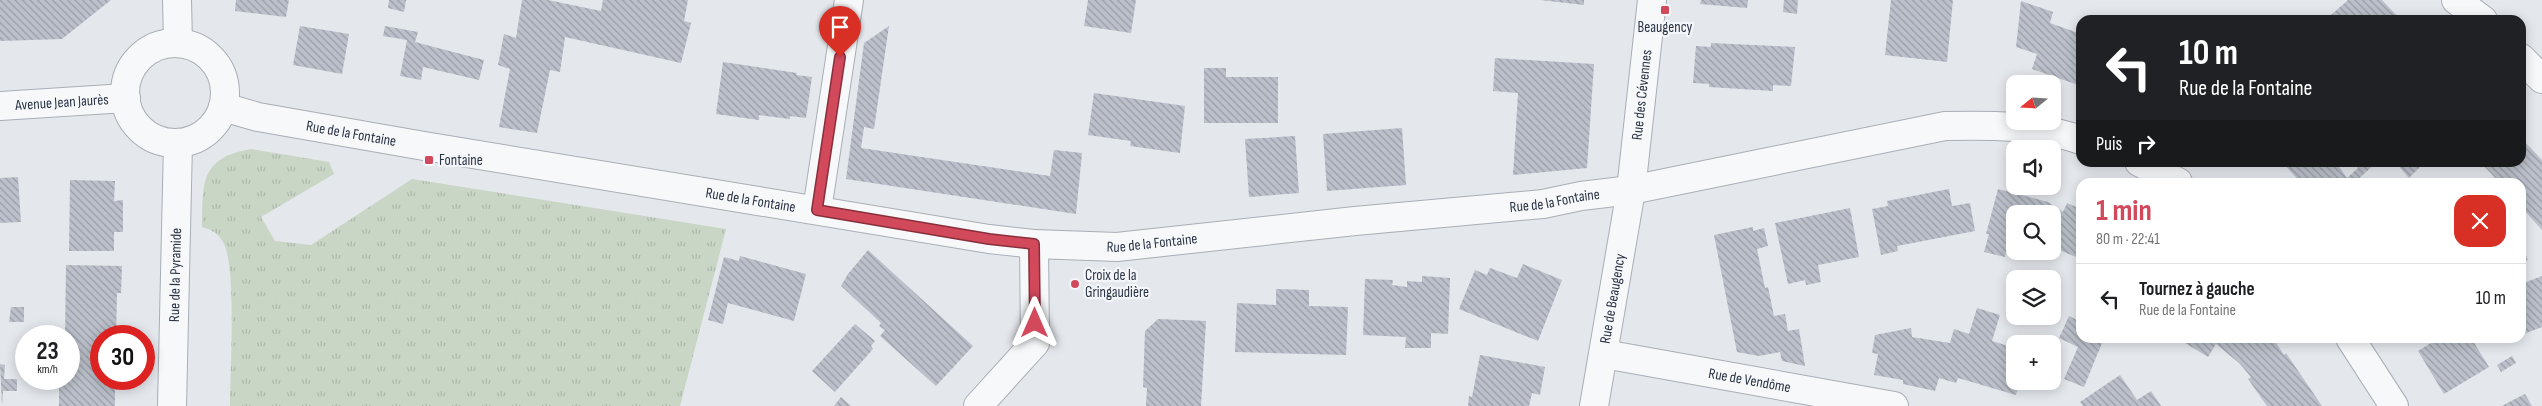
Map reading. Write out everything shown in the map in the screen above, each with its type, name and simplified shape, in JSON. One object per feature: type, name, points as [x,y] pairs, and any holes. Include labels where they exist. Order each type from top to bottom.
[{"type":"street","points":[[177,0],[178,42]]},
{"type":"street","points":[[817,210],[849,0]]},
{"type":"street","name":"Rue des Cévennes","points":[[1631,190],[1652,0]]},
{"type":"street","points":[[2456,0],[2476,15]]},
{"type":"street","points":[[178,42],[195,46],[215,62],[225,85],[223,107],[213,126],[202,136],[178,143],[162,141],[148,135],[132,118],[126,98],[128,78],[137,61],[152,48],[178,42]]},
{"type":"street","points":[[2526,63],[2542,79]]},
{"type":"street","name":"Avenue Jean Jaurès","points":[[0,106],[126,98]]},
{"type":"street","name":"Rue de la Fontaine","points":[[223,107],[258,117],[424,146],[989,239],[1034,244],[1117,247],[1355,220],[1542,204],[1581,196],[1631,190],[1945,126],[1998,124],[2058,132],[2076,138]]},
{"type":"street","name":"Rue de la Pyramide","points":[[172,406],[178,143]]},
{"type":"street","points":[[2149,167],[2170,178]]},
{"type":"street","name":"Rue de Beaugency","points":[[1594,406],[1631,190]]},
{"type":"street","points":[[978,406],[1035,343],[1034,244]]},
{"type":"street","points":[[2353,343],[2394,406]]},
{"type":"street","name":"Rue de Vendôme","points":[[1604,354],[1894,406]]},
{"type":"green space","points":[[251,149],[329,162],[334,174],[261,217],[275,241],[311,245],[412,179],[726,229],[680,406],[230,406],[232,320],[230,272],[223,242],[214,232],[202,227],[203,198],[207,175],[213,166],[234,153]]},
{"type":"building","points":[[0,0],[111,0],[62,39],[0,41]]},
{"type":"building","points":[[236,0],[289,0],[286,17],[235,11]]},
{"type":"building","points":[[389,0],[406,0],[404,12],[388,8]]},
{"type":"building","points":[[522,0],[548,0],[601,11],[603,0],[688,0],[684,21],[691,23],[681,63],[565,37],[560,72],[550,70],[537,133],[499,127],[510,69],[498,65],[504,34],[516,38]]},
{"type":"building","points":[[1088,0],[1136,0],[1131,33],[1084,26]]},
{"type":"building","points":[[1540,0],[1584,0],[1584,5]]},
{"type":"building","points":[[1701,0],[1748,0],[1747,8],[1700,4]]},
{"type":"building","points":[[1784,0],[1798,0],[1797,14],[1783,12]]},
{"type":"building","points":[[1891,0],[1953,0],[1947,62],[1885,55]]},
{"type":"building","points":[[2348,0],[2382,0],[2396,15],[2331,15]]},
{"type":"building","points":[[2021,1],[2053,12],[2050,23],[2076,32],[2076,84],[2061,79],[2061,75],[2049,75],[2032,69],[2037,54],[2016,47]]},
{"type":"building","points":[[300,26],[349,34],[342,74],[293,65]]},
{"type":"building","points":[[385,26],[418,32],[415,42],[484,60],[479,80],[423,67],[421,80],[400,76],[407,40],[383,36]]},
{"type":"building","points":[[889,26],[874,129],[864,127],[861,148],[1050,176],[1054,150],[1082,153],[1076,214],[846,179],[864,43]]},
{"type":"building","points":[[1711,43],[1795,47],[1791,86],[1773,85],[1773,91],[1709,87],[1709,84],[1693,83],[1696,46],[1711,47]]},
{"type":"building","points":[[1495,58],[1594,64],[1587,168],[1513,175],[1518,93],[1493,91]]},
{"type":"building","points":[[723,62],[812,77],[806,118],[790,116],[790,119],[759,115],[759,120],[716,114]]},
{"type":"building","points":[[1204,68],[1226,68],[1226,77],[1278,77],[1278,123],[1204,123]]},
{"type":"building","points":[[1094,93],[1185,106],[1180,153],[1130,146],[1131,141],[1088,135]]},
{"type":"building","points":[[1402,128],[1406,185],[1327,191],[1323,134]]},
{"type":"building","points":[[1295,136],[1299,193],[1249,197],[1245,139]]},
{"type":"building","points":[[2526,143],[2542,160],[2542,230],[2526,212],[2526,178],[2495,178],[2485,167],[2526,167]]},
{"type":"building","points":[[2286,167],[2339,167],[2347,178],[2296,178]]},
{"type":"building","points":[[2357,167],[2372,167],[2359,178],[2347,178]]},
{"type":"building","points":[[2399,167],[2420,167],[2409,178]]},
{"type":"building","points":[[18,177],[21,222],[0,223],[0,178]]},
{"type":"building","points":[[70,180],[115,181],[114,201],[123,200],[123,232],[114,232],[114,251],[69,251]]},
{"type":"building","points":[[1949,189],[1952,206],[1970,203],[1975,231],[1897,246],[1898,251],[1881,255],[1872,209],[1888,206],[1887,201]]},
{"type":"building","points":[[1998,189],[2006,191],[2006,195],[2021,195],[2052,205],[2006,205],[2005,257],[1984,252],[1989,234],[1986,234]]},
{"type":"building","points":[[2067,203],[2076,207],[2076,257],[2061,251],[2061,211],[2063,212]]},
{"type":"building","points":[[1850,208],[1859,257],[1818,265],[1821,282],[1806,285],[1805,280],[1788,284],[1775,223]]},
{"type":"building","points":[[1753,227],[1753,231],[1764,228],[1768,246],[1757,249],[1765,288],[1768,287],[1774,316],[1785,314],[1788,331],[1799,329],[1805,366],[1782,361],[1780,352],[1759,356],[1737,352],[1714,235]]},
{"type":"building","points":[[868,250],[973,346],[936,386],[880,336],[885,330],[879,326],[881,323],[841,286],[848,274]]},
{"type":"building","points":[[740,256],[806,274],[794,321],[728,303],[723,324],[708,320],[724,257],[739,261]]},
{"type":"building","points":[[1523,264],[1562,280],[1538,341],[1459,309],[1475,270],[1487,275],[1490,268],[1517,278]]},
{"type":"building","points":[[66,265],[122,266],[121,293],[117,293],[116,325],[90,325],[90,390],[115,390],[115,406],[59,406],[59,390],[80,390],[80,325],[65,325]]},
{"type":"building","points":[[1422,276],[1450,278],[1448,334],[1431,333],[1431,348],[1405,348],[1406,337],[1363,335],[1365,279],[1393,280],[1392,285],[1407,287],[1407,281],[1422,282]]},
{"type":"building","points":[[2542,276],[2542,327],[2526,333],[2526,282]]},
{"type":"building","points":[[1276,289],[1309,290],[1309,306],[1348,307],[1346,355],[1235,352],[1237,303],[1276,305]]},
{"type":"building","points":[[11,307],[24,307],[24,322],[9,322]]},
{"type":"building","points":[[1977,308],[2000,315],[1992,341],[2006,345],[2006,390],[2017,390],[2016,395],[1958,378],[1956,383],[1939,378],[1935,391],[1903,384],[1903,380],[1874,375],[1878,354],[1872,353],[1875,335],[1911,328],[1912,337],[1950,343],[1954,329],[1969,334]]},
{"type":"building","points":[[2069,316],[2076,320],[2076,343],[2102,343],[2084,387],[2064,379],[2078,347],[2061,339],[2060,335]]},
{"type":"building","points":[[1158,319],[1206,321],[1201,406],[1146,406],[1147,388],[1143,387],[1145,331]]},
{"type":"building","points":[[855,324],[875,341],[871,346],[873,349],[835,392],[812,371]]},
{"type":"building","points":[[2185,343],[2276,343],[2284,355],[2286,353],[2322,406],[2267,406],[2248,379],[2251,377],[2239,363],[2216,344],[2208,357]]},
{"type":"building","points":[[2431,343],[2474,343],[2489,367],[2444,394],[2418,351]]},
{"type":"building","points":[[1480,355],[1545,367],[1540,395],[1532,393],[1529,406],[1468,406],[1469,396],[1472,397]]},
{"type":"building","points":[[2512,356],[2516,363],[2501,372],[2497,365]]},
{"type":"building","points":[[0,364],[5,365],[4,379],[15,379],[15,390],[17,390],[3,391],[2,406]]},
{"type":"building","points":[[2120,375],[2137,400],[2151,391],[2161,406],[2083,406],[2080,402]]},
{"type":"building","points":[[2525,394],[2532,406],[2502,406],[2511,401]]},
{"type":"building","points":[[841,397],[851,406],[834,406]]},
{"type":"place","name":"Beaugency","points":[[1665,10]]},
{"type":"place","name":"Fontaine","points":[[429,160]]},
{"type":"place","name":"Croix de la Gringaudière","points":[[1075,284]]},
{"type":"route","points":[[840,57],[817,210],[989,239],[1034,244],[1035,323]]}]
